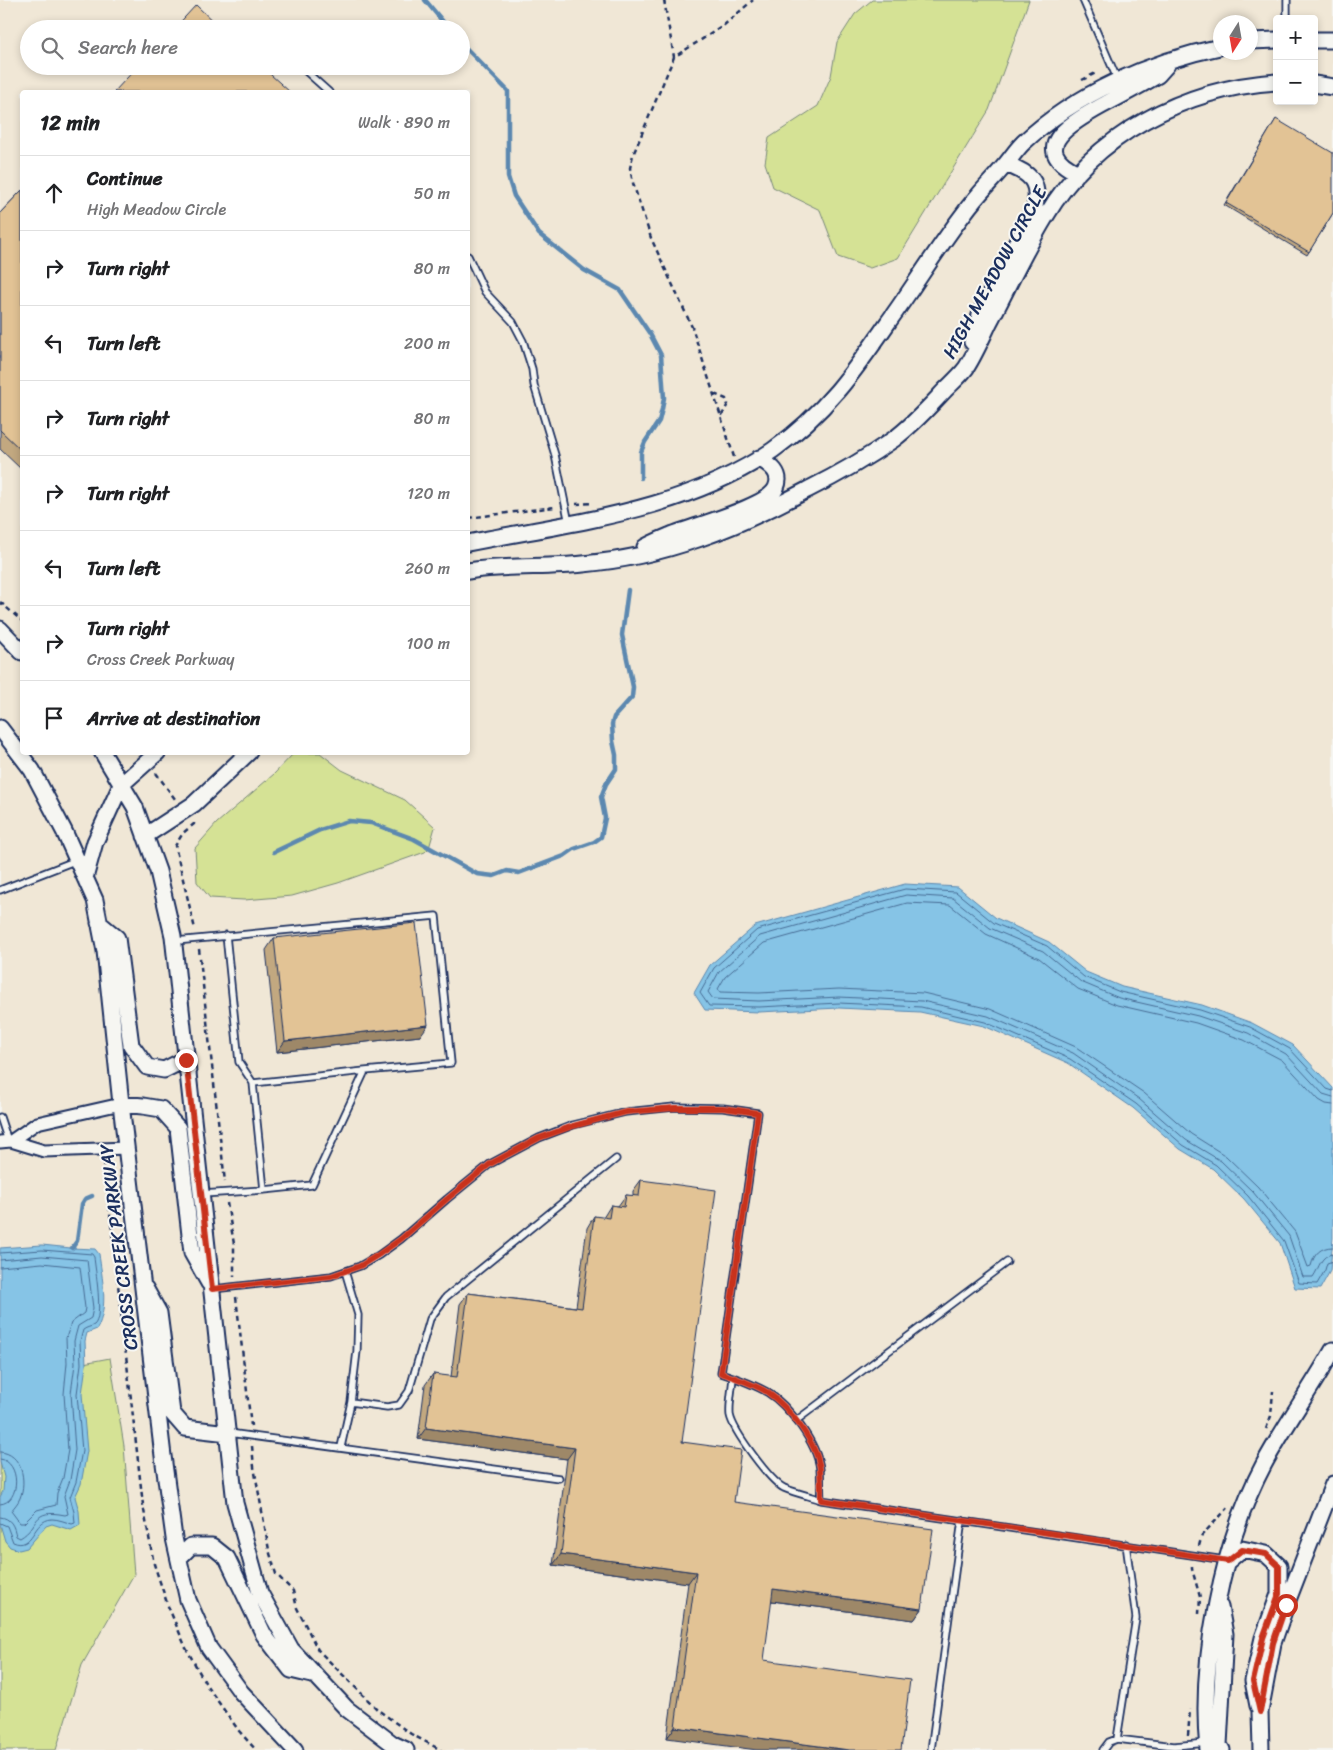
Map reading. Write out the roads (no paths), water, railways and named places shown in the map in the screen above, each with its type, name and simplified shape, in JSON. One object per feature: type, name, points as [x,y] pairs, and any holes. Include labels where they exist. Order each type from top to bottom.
[{"type":"street","points":[[1258,41],[1273,40]]},
{"type":"street","points":[[1318,40],[1333,40]]},
{"type":"street","points":[[1078,173],[1058,161],[1055,149],[1057,140],[1065,129],[1121,88],[1174,59],[1213,49]]},
{"type":"street","name":"HIGH MEADOW CIRCLE","points":[[470,571],[514,566],[583,564],[619,560],[683,544],[748,521],[834,476],[894,438],[920,417],[964,370],[1047,213],[1078,173],[1108,146],[1128,130],[1177,104],[1232,87],[1273,82]]},
{"type":"street","points":[[1318,84],[1333,86]]},
{"type":"street","points":[[470,543],[625,512],[670,500],[737,471],[773,449],[811,420],[839,390],[965,211],[1022,144],[1049,122],[1094,92],[1121,88]]},
{"type":"street","points":[[964,370],[981,312],[1035,207],[1037,195],[1034,182],[1022,170],[1006,164]]},
{"type":"street","points":[[619,560],[670,536],[734,513],[767,497],[776,488],[777,473],[772,466],[759,458]]},
{"type":"street","points":[[0,628],[20,650]]},
{"type":"street","name":"CROSS CREEK PARKWAY","points":[[0,728],[20,754]]},
{"type":"street","name":"CROSS CREEK PARKWAY","points":[[21,755],[32,770],[64,831],[85,878],[94,900],[105,951],[120,1104],[127,1148],[163,1456],[174,1538],[188,1600],[209,1648],[241,1692],[295,1750]]},
{"type":"street","points":[[104,755],[135,807],[158,871],[174,942],[235,1503],[260,1593],[291,1649],[316,1676],[347,1709],[393,1744],[406,1750]]},
{"type":"street","points":[[85,878],[95,842],[122,785],[155,755]]},
{"type":"street","points":[[145,836],[194,804],[246,755]]},
{"type":"street","points":[[99,924],[116,938],[131,1045],[146,1067],[164,1070],[186,1060]]},
{"type":"street","points":[[6,1141],[37,1123],[120,1104],[161,1109],[178,1128],[192,1253],[212,1289]]},
{"type":"street","points":[[6,1141],[44,1152],[127,1148]]},
{"type":"street","points":[[141,1280],[159,1312],[172,1413],[185,1428],[228,1433]]},
{"type":"street","points":[[1207,1746],[1208,1662],[1218,1596],[1237,1528],[1263,1465],[1333,1350]]},
{"type":"street","points":[[1260,1712],[1273,1643],[1333,1484]]},
{"type":"street","points":[[179,1558],[191,1546],[212,1546],[227,1558],[264,1635],[290,1670],[316,1676]]},
{"type":"street","points":[[1228,1561],[1242,1550],[1266,1554],[1279,1566],[1279,1594],[1263,1638],[1253,1681],[1260,1712],[1261,1750]]},
{"type":"street","points":[[1218,1596],[1225,1634],[1219,1745],[1222,1750]]},
{"type":"lane","points":[[1083,0],[1121,88]]},
{"type":"lane","points":[[1287,0],[1287,15]]},
{"type":"lane","points":[[310,75],[327,90]]},
{"type":"lane","points":[[470,260],[486,292],[513,322],[523,341],[555,455],[569,523]]},
{"type":"lane","points":[[0,890],[77,860]]},
{"type":"lane","points":[[174,942],[226,935],[436,916],[451,1063],[253,1083]]},
{"type":"lane","points":[[226,935],[239,1062],[253,1083],[264,1190]]},
{"type":"lane","points":[[202,1194],[312,1185],[365,1071]]},
{"type":"lane","points":[[212,1289],[331,1276],[360,1266],[401,1239],[490,1164],[539,1138],[573,1126],[626,1112],[674,1108],[723,1108],[758,1113],[721,1373],[768,1393],[797,1420],[811,1442],[820,1468],[821,1500]]},
{"type":"lane","points":[[0,1117],[6,1141]]},
{"type":"lane","points":[[351,1402],[388,1407],[399,1405],[408,1391],[430,1318],[446,1297],[616,1159]]},
{"type":"lane","points":[[797,1420],[1007,1262]]},
{"type":"lane","points":[[341,1448],[351,1402],[357,1351],[358,1315],[345,1271]]},
{"type":"lane","points":[[733,1377],[730,1417],[738,1434],[773,1480],[784,1488],[821,1500],[1126,1544],[1228,1561]]},
{"type":"lane","points":[[228,1433],[559,1478]]},
{"type":"lane","points":[[932,1750],[962,1520]]},
{"type":"lane","points":[[1117,1739],[1136,1618],[1126,1544]]},
{"type":"lane","points":[[1104,1750],[1109,1742],[1117,1739],[1174,1746],[1207,1746]]},
{"type":"water","points":[[905,884],[958,887],[996,918],[1049,942],[1086,972],[1122,987],[1202,1005],[1252,1023],[1293,1045],[1333,1088],[1333,1238],[1330,1271],[1320,1289],[1295,1288],[1280,1243],[1244,1199],[1213,1169],[1180,1149],[1133,1108],[1068,1063],[984,1026],[920,1012],[839,1008],[759,1012],[705,1010],[694,993],[710,965],[755,926]]},
{"type":"water","points":[[42,1245],[95,1249],[99,1254],[104,1302],[101,1320],[97,1329],[87,1333],[85,1341],[86,1365],[82,1394],[87,1451],[81,1484],[75,1497],[80,1525],[71,1530],[52,1524],[46,1526],[27,1548],[19,1550],[10,1547],[5,1541],[0,1524],[0,1497],[3,1491],[4,1477],[0,1462],[0,1248]]},
{"type":"waterway","points":[[425,0],[442,20]]},
{"type":"waterway","points":[[470,52],[508,91],[508,177],[514,196],[539,234],[584,270],[620,290],[650,334],[661,355],[664,398],[659,421],[645,442],[641,452],[641,478]]},
{"type":"waterway","points":[[274,852],[320,830],[349,821],[371,823],[414,839],[477,874],[494,876],[507,871],[519,873],[564,856],[574,849],[594,842],[601,837],[605,818],[601,797],[606,784],[616,769],[612,724],[614,717],[632,697],[633,687],[622,635],[628,590]]},
{"type":"waterway","points":[[72,1248],[77,1241],[82,1204],[85,1199],[92,1196]]}]
